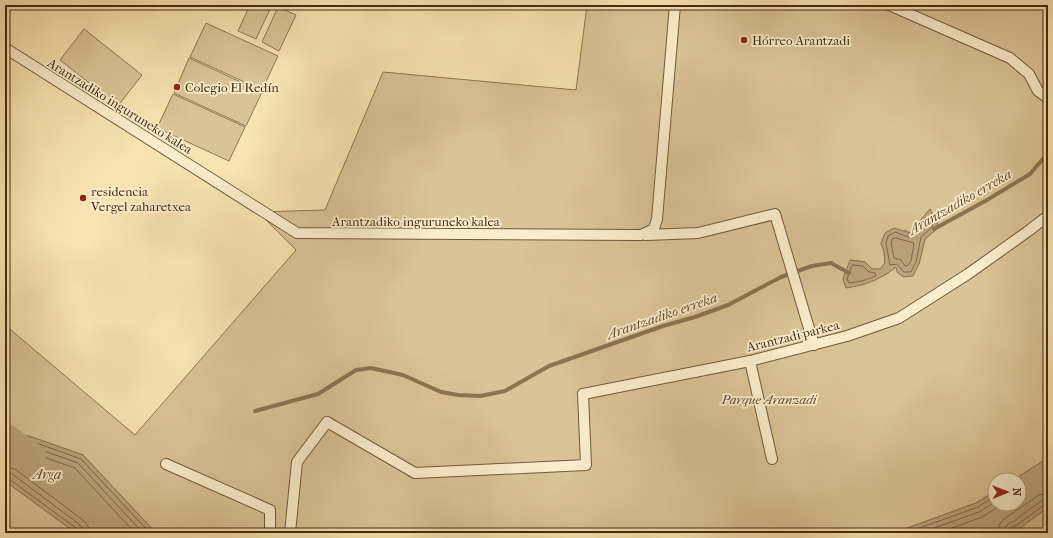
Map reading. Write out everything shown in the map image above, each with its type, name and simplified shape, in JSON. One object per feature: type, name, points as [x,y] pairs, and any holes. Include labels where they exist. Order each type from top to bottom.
[{"type":"street","points":[[641,235],[654,229],[657,219],[675,5]]},
{"type":"street","points":[[889,5],[1010,58],[1029,74],[1038,92],[1048,98]]},
{"type":"street","name":"Arantzadiko inguruneko kalea","points":[[5,48],[297,234],[698,234],[775,214],[814,345]]},
{"type":"street","name":"Arantzadi parkea","points":[[290,533],[297,462],[327,422],[415,473],[586,465],[583,394],[750,361],[848,336],[899,318],[968,274],[1048,216]]},
{"type":"street","points":[[750,361],[772,459]]},
{"type":"street","points":[[166,464],[270,510],[270,533]]},
{"type":"green space","points":[[250,5],[272,5],[256,39],[238,31]]},
{"type":"green space","name":"Parque Aranzadi","points":[[587,5],[1048,5],[1048,458],[1026,472],[987,472],[987,496],[976,503],[894,533],[156,533],[83,455],[29,436],[5,437],[5,325],[135,435],[296,250],[258,212],[325,210],[383,72],[576,90]],"holes":[[[930,209],[939,227],[925,239],[919,264],[896,267],[885,275],[871,269],[880,269],[885,264],[884,251],[881,243],[905,230],[910,233]],[[850,260],[865,262],[871,269]]]},
{"type":"green space","points":[[278,7],[296,15],[279,51],[262,42]]},
{"type":"green space","points":[[206,23],[278,56],[262,90],[190,57]]},
{"type":"green space","points":[[84,29],[142,75],[118,106],[60,60]]},
{"type":"green space","points":[[189,58],[262,92],[246,126],[174,93]]},
{"type":"green space","points":[[173,94],[245,127],[229,161],[157,128]]},
{"type":"green space","points":[[5,481],[76,533],[18,533],[5,527]]},
{"type":"green space","points":[[1048,507],[1048,533],[1009,533],[1019,529]]},
{"type":"water","points":[[930,209],[939,227],[925,239],[919,264],[913,276],[903,277],[897,272],[896,267],[872,281],[846,288],[843,279],[850,260],[865,262],[872,269],[880,269],[885,263],[884,251],[881,243],[885,233],[894,228],[910,233]]},
{"type":"water","name":"Arga","points":[[29,436],[83,455],[156,533],[76,533],[5,481],[5,437]]},
{"type":"water","points":[[1048,458],[1048,507],[1019,529],[1009,533],[894,533],[976,503],[987,497],[987,512],[1027,512],[1027,472],[1026,472]]},
{"type":"waterway","name":"Arantzadiko erreka","points":[[934,229],[1030,174],[1048,153]]},
{"type":"waterway","name":"Arantzadiko erreka","points":[[255,411],[318,394],[356,370],[371,368],[403,375],[441,392],[458,395],[480,396],[505,391],[549,366],[728,305],[781,277],[812,266],[831,263],[849,273]]},
{"type":"waterway","name":"Arga","points":[[5,434],[34,455]]},
{"type":"place","name":"Hórreo Arantzadi","points":[[744,40]]},
{"type":"place","name":"Colegio El Redín","points":[[177,87]]},
{"type":"place","name":"residencia Vergel zaharetxea","points":[[83,198]]}]
